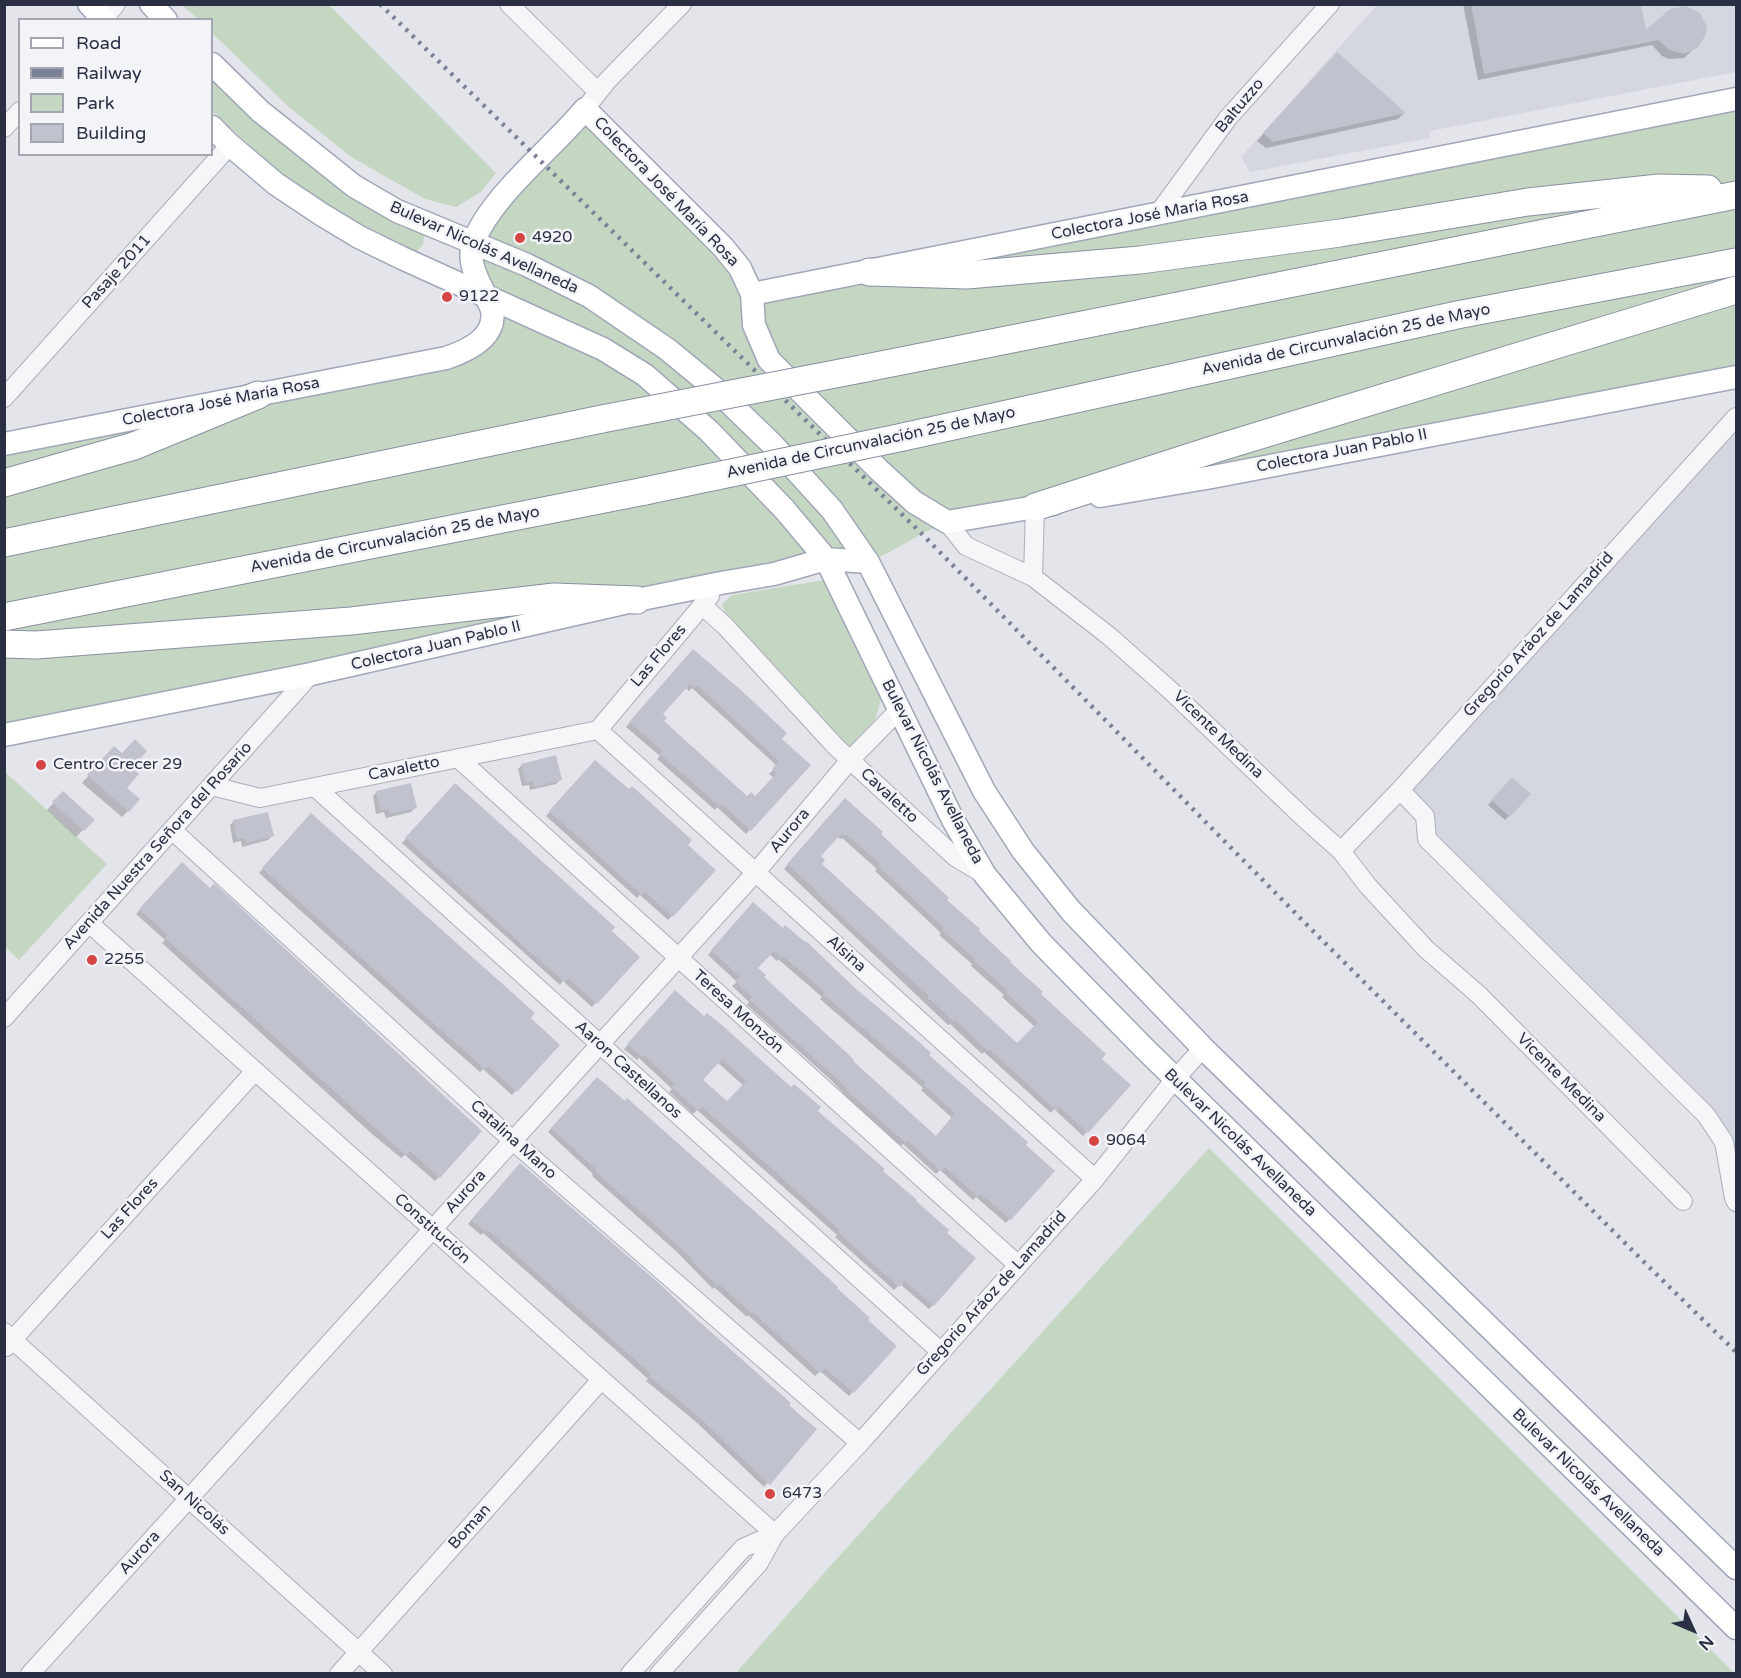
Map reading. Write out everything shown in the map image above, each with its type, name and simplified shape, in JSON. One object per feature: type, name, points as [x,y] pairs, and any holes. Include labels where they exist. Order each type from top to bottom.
[{"type":"highway","points":[[868,272],[967,275],[1140,260],[1340,233],[1528,202],[1659,188],[1737,189]]},
{"type":"highway","points":[[4,543],[602,419],[1737,195]]},
{"type":"highway","name":"Avenida de Circunvalación 25 de Mayo","points":[[4,617],[645,491],[903,437],[1457,315],[1737,262]]},
{"type":"highway","points":[[1035,507],[1218,448],[1737,290]]},
{"type":"highway","points":[[4,483],[134,446],[258,395]]},
{"type":"highway","points":[[4,644],[36,645],[339,622],[554,597],[637,600]]},
{"type":"main road","points":[[89,4],[102,18]]},
{"type":"main road","points":[[151,4],[164,18]]},
{"type":"main road","name":"Bulevar Nicolás Avellaneda","points":[[213,65],[260,111],[354,186],[397,211],[527,265],[589,296],[667,349],[712,386],[772,444],[832,510],[868,562],[984,791],[1023,851],[1071,911],[1203,1048],[1737,1568]]},
{"type":"main road","name":"Colectora José María Rosa","points":[[4,444],[446,358],[468,350],[482,340],[491,326],[492,309],[471,262],[473,243],[494,206],[591,101],[723,247],[740,268],[752,294],[1737,99]]},
{"type":"main road","name":"Bulevar Nicolás Avellaneda","points":[[213,127],[230,145],[276,184],[321,214],[359,237],[402,258],[603,349],[645,375],[709,431],[786,510],[826,559],[953,820],[984,875],[1041,943],[1175,1079],[1737,1628]]},
{"type":"main road","name":"Vicente Medina","points":[[752,294],[754,325],[769,360],[914,502],[947,522]]},
{"type":"main road","name":"Colectora Juan Pablo II","points":[[947,522],[1212,477],[1737,377]]},
{"type":"main road","name":"Colectora Juan Pablo II","points":[[4,735],[311,674],[637,600],[774,574],[826,559],[868,562]]},
{"type":"street","points":[[104,18],[116,4]]},
{"type":"street","points":[[509,4],[591,101],[607,81],[682,4]]},
{"type":"street","name":"Baltuzzo","points":[[1157,215],[1228,118],[1330,4]]},
{"type":"street","points":[[4,128],[18,113]]},
{"type":"street","name":"Pasaje 2011","points":[[4,398],[230,145]]},
{"type":"street","name":"Gregorio Aráoz de Lamadrid","points":[[1341,851],[1400,790],[1737,417]]},
{"type":"street","points":[[1033,577],[1035,507]]},
{"type":"street","name":"Vicente Medina","points":[[947,522],[966,546],[1033,577],[1109,636],[1170,690],[1341,851],[1368,886],[1426,948],[1479,995],[1683,1202]]},
{"type":"street","name":"Las Flores","points":[[598,730],[721,583]]},
{"type":"street","name":"Cavaletto","points":[[702,604],[836,747],[955,857],[984,875]]},
{"type":"street","name":"Avenida Nuestra Señora del Rosario","points":[[4,1018],[311,674]]},
{"type":"street","name":"Aurora","points":[[30,1674],[756,872],[850,760],[899,710]]},
{"type":"street","name":"Cavaletto","points":[[212,786],[260,798],[598,730]]},
{"type":"street","name":"Alsina","points":[[598,730],[1095,1179]]},
{"type":"street","name":"Teresa Monzón","points":[[459,759],[1018,1265]]},
{"type":"street","name":"Aaron Castellanos","points":[[315,788],[941,1352]]},
{"type":"street","points":[[1400,790],[1425,816],[1427,839],[1706,1115],[1724,1142],[1734,1198],[1737,1202]]},
{"type":"street","name":"Catalina Mano","points":[[172,830],[513,1141],[860,1443]]},
{"type":"street","name":"Constitución","points":[[89,923],[775,1534]]},
{"type":"street","name":"Gregorio Aráoz de Lamadrid","points":[[659,1674],[759,1563],[775,1534],[860,1443],[1095,1179],[1175,1079],[1203,1048]]},
{"type":"street","name":"Las Flores","points":[[7,1340],[255,1071]]},
{"type":"street","name":"San Nicolás","points":[[7,1340],[189,1498],[383,1674]]},
{"type":"street","name":"Boman","points":[[339,1674],[601,1380]]},
{"type":"street","name":"Gregorio Aráoz de Lamadrid","points":[[630,1674],[743,1548],[775,1534]]},
{"type":"shaded area","points":[[1377,5],[1736,5],[1736,72],[1430,131],[1430,138],[1250,172],[1241,157]]},
{"type":"shaded area","points":[[1736,417],[1736,1202],[1724,1142],[1427,839],[1425,816],[1400,790]]},
{"type":"green space","points":[[182,5],[329,5],[496,173],[481,192],[456,207],[425,199],[351,157],[289,107],[213,34],[213,18],[197,18]]},
{"type":"green space","points":[[213,79],[250,116],[300,158],[359,202],[393,220],[416,228],[424,235],[423,245],[416,252],[396,247],[291,183],[213,112]]},
{"type":"green space","points":[[1736,99],[1736,377],[947,522],[868,562],[5,735],[5,444],[446,358],[491,326],[473,243],[585,109],[752,294]]},
{"type":"green space","points":[[824,580],[881,700],[875,720],[849,749],[726,616],[722,604],[732,595]]},
{"type":"green space","points":[[4,771],[107,864],[19,960],[5,947]]},
{"type":"green space","points":[[1209,1148],[1734,1673],[736,1673]]},
{"type":"building","points":[[1471,4],[1641,4],[1646,30],[1670,9],[1686,6],[1700,13],[1707,27],[1706,34],[1698,48],[1684,54],[1669,50],[1659,40],[1484,74]]},
{"type":"building","points":[[1337,52],[1406,113],[1273,142],[1263,133]]},
{"type":"building","points":[[693,649],[787,733],[782,739],[811,765],[751,831],[722,804],[720,807],[660,754],[663,751],[629,722]],"holes":[[[690,684],[694,687],[697,685],[779,761],[772,769],[777,773],[755,796],[751,792],[747,796],[664,721],[667,718],[663,714]]]},
{"type":"building","points":[[135,739],[147,751],[132,768],[139,774],[127,788],[140,799],[129,812],[87,775],[114,746],[122,753]]},
{"type":"building","points":[[556,755],[562,780],[534,787],[533,781],[526,783],[521,764]]},
{"type":"building","points":[[595,760],[629,789],[632,786],[692,840],[688,845],[716,870],[673,917],[645,892],[642,895],[549,811]]},
{"type":"building","points":[[1512,777],[1531,794],[1510,817],[1491,800]]},
{"type":"building","points":[[411,783],[417,808],[389,814],[388,809],[380,810],[376,791]]},
{"type":"building","points":[[455,783],[615,927],[612,931],[640,957],[597,1004],[568,978],[565,982],[530,952],[405,838]]},
{"type":"building","points":[[63,791],[95,820],[84,831],[52,802]]},
{"type":"building","points":[[845,798],[883,832],[881,834],[949,898],[947,900],[980,929],[979,931],[1010,962],[1043,992],[1041,994],[1106,1054],[1102,1059],[1131,1085],[1088,1133],[1059,1106],[1056,1110],[989,1049],[988,1051],[955,1020],[954,1022],[787,864]],"holes":[[[842,833],[847,835],[880,864],[878,866],[1038,1022],[1017,1043],[822,864],[825,860],[821,856]]]},
{"type":"building","points":[[268,812],[274,836],[246,843],[245,838],[237,839],[233,820]]},
{"type":"building","points":[[311,813],[535,1013],[531,1018],[560,1045],[517,1092],[488,1066],[485,1069],[262,868]]},
{"type":"building","points":[[182,862],[210,888],[214,883],[482,1131],[440,1178],[410,1151],[406,1155],[376,1129],[165,938],[168,935],[139,909]]},
{"type":"building","points":[[753,902],[783,928],[785,925],[806,941],[855,988],[931,1053],[929,1055],[1028,1142],[1026,1145],[1055,1171],[1011,1220],[981,1194],[978,1197],[945,1167],[941,1171],[846,1090],[836,1078],[750,1000],[752,997],[735,981],[740,977],[711,950]],"holes":[[[774,951],[782,958],[783,956],[825,992],[823,994],[926,1083],[924,1085],[955,1113],[936,1136],[764,977],[766,975],[758,968]]]},
{"type":"building","points":[[675,990],[704,1016],[707,1013],[723,1026],[791,1087],[794,1084],[821,1107],[818,1111],[885,1169],[883,1171],[917,1200],[949,1230],[947,1233],[976,1258],[934,1306],[905,1281],[899,1287],[838,1232],[840,1230],[734,1135],[702,1107],[698,1111],[672,1087],[675,1084],[644,1055],[642,1057],[627,1044]],"holes":[[[722,1059],[746,1081],[727,1101],[703,1080]]]},
{"type":"building","points":[[597,1077],[625,1101],[627,1098],[779,1233],[838,1287],[870,1318],[868,1320],[897,1346],[854,1393],[825,1368],[820,1373],[753,1312],[752,1314],[719,1284],[718,1286],[691,1261],[693,1259],[551,1128]]},
{"type":"building","points":[[520,1163],[661,1285],[791,1403],[789,1406],[817,1429],[770,1485],[699,1417],[649,1376],[651,1374],[631,1356],[488,1230],[486,1232],[471,1220]]},
{"type":"railway","points":[[380,4],[921,533],[1312,930],[1736,1352]]},
{"type":"place","name":"4920","points":[[520,238]]},
{"type":"place","name":"9122","points":[[447,297]]},
{"type":"place","name":"Centro Crecer 29","points":[[41,765]]},
{"type":"place","name":"2255","points":[[92,960]]},
{"type":"place","name":"9064","points":[[1094,1141]]},
{"type":"place","name":"6473","points":[[770,1494]]}]
